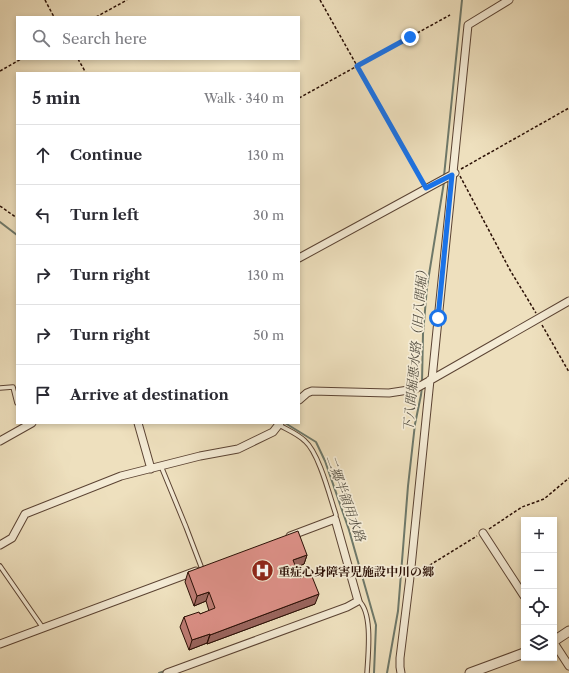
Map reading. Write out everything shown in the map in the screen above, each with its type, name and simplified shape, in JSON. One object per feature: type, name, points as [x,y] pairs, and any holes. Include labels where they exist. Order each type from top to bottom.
[{"type":"street","points":[[401,673],[400,658],[410,577],[430,380],[455,173],[468,25],[509,0]]},
{"type":"street","points":[[300,257],[455,173]]},
{"type":"street","points":[[300,399],[312,391],[389,393],[415,388],[569,301]]},
{"type":"street","points":[[0,441],[28,424]]},
{"type":"street","points":[[138,424],[152,469]]},
{"type":"street","points":[[0,545],[12,538],[24,514],[121,476],[200,456],[238,449],[273,432],[280,424]]},
{"type":"street","points":[[167,673],[347,607],[358,601],[335,520],[283,539]]},
{"type":"street","points":[[483,533],[521,591]]},
{"type":"street","points":[[0,644],[209,566]]},
{"type":"street","points":[[557,640],[569,631]]},
{"type":"street","points":[[557,647],[569,666]]},
{"type":"street","points":[[470,673],[521,653]]},
{"type":"lane","points":[[0,388],[13,387],[16,399]]},
{"type":"lane","points":[[280,424],[309,444],[324,478],[336,515],[335,520]]},
{"type":"lane","points":[[161,466],[202,569]]},
{"type":"lane","points":[[0,566],[43,628]]},
{"type":"lane","points":[[358,601],[362,604],[369,628],[366,673]]},
{"type":"path","points":[[45,0],[53,16]]},
{"type":"path","points":[[98,16],[127,0]]},
{"type":"path","points":[[320,0],[426,188]]},
{"type":"path","points":[[300,97],[450,15]]},
{"type":"path","points":[[0,71],[19,60]]},
{"type":"path","points":[[79,60],[85,72]]},
{"type":"path","points":[[569,108],[455,173],[569,372]]},
{"type":"path","points":[[0,206],[16,217]]},
{"type":"path","points":[[410,577],[483,533],[522,507],[544,499],[569,478]]},
{"type":"building","points":[[298,531],[307,555],[293,560],[300,578],[311,574],[319,594],[210,635],[192,640],[184,617],[199,612],[200,614],[215,608],[209,592],[197,596],[188,572]]},
{"type":"waterway","name":"下八間堀悪水路（旧八間堀）","points":[[444,176],[462,0]]},
{"type":"waterway","name":"下八間堀悪水路（旧八間堀）","points":[[422,382],[423,334],[427,287],[444,182]]},
{"type":"waterway","name":"二郷半領用水路","points":[[0,222],[16,234]]},
{"type":"waterway","name":"下八間堀悪水路（旧八間堀）","points":[[387,673],[398,611],[408,486],[415,424],[422,387]]},
{"type":"waterway","name":"二郷半領用水路","points":[[287,424],[316,442],[325,461],[349,530],[376,625],[374,673]]},
{"type":"waterway","points":[[159,673],[165,671]]},
{"type":"place","name":"重症心身障害児施設中川の郷","points":[[262,571]]},
{"type":"route","points":[[410,37],[357,66],[426,188],[452,175],[438,318]]}]
